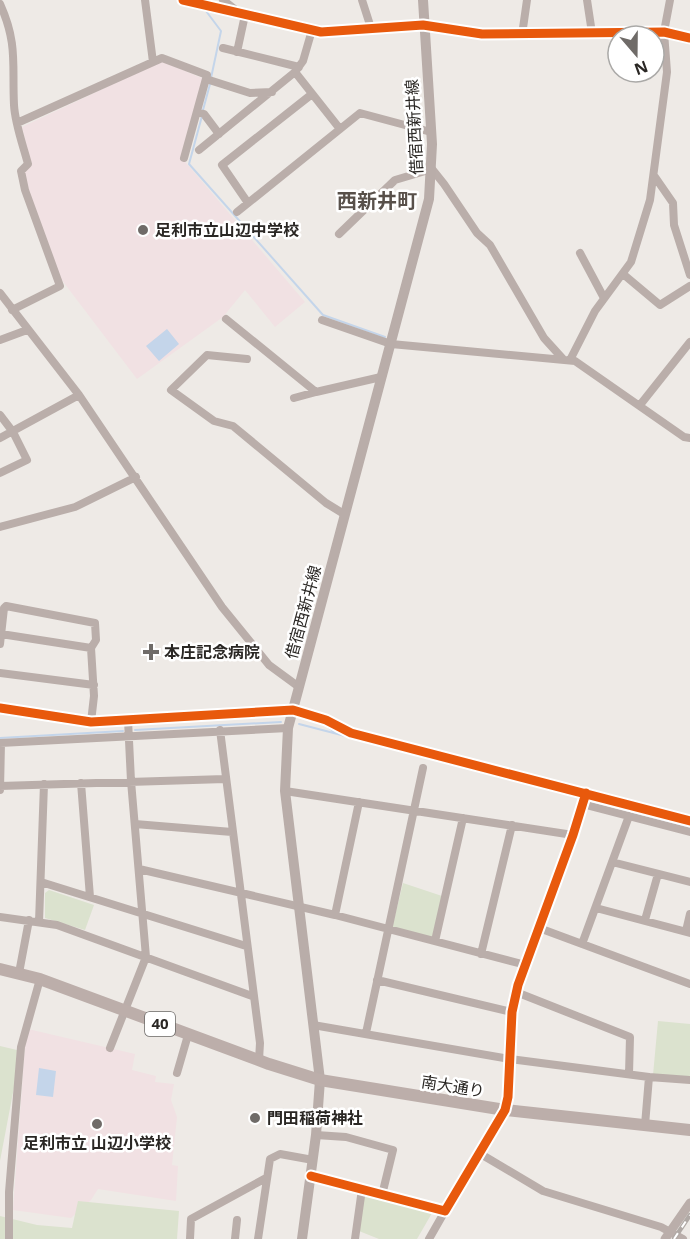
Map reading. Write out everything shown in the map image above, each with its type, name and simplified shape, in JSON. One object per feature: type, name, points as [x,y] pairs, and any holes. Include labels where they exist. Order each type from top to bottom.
[{"type":"main road","name":"借宿西新井線","points":[[302,1239],[316,1135],[320,1080],[285,790],[288,728],[427,209],[432,169],[423,0]]},
{"type":"main road","name":"南大通り","points":[[0,969],[40,979],[188,1035],[320,1080],[505,1110],[690,1130]]},
{"type":"street","points":[[145,0],[153,62]]},
{"type":"street","points":[[183,0],[321,32],[423,25],[483,34],[606,33]]},
{"type":"street","points":[[223,0],[242,14]]},
{"type":"street","points":[[362,0],[371,28]]},
{"type":"street","points":[[522,35],[528,0]]},
{"type":"street","points":[[587,0],[592,33]]},
{"type":"street","points":[[666,24],[670,0]]},
{"type":"street","points":[[0,4],[10,26],[14,48],[14,106],[28,164],[21,171],[25,190],[60,286],[12,310]]},
{"type":"street","points":[[237,52],[242,14]]},
{"type":"street","points":[[199,150],[272,92],[297,69],[312,30]]},
{"type":"street","points":[[666,32],[690,38]]},
{"type":"street","points":[[223,48],[297,69],[312,94],[340,129]]},
{"type":"street","points":[[17,123],[162,58],[207,75],[184,158]]},
{"type":"street","points":[[666,59],[666,81]]},
{"type":"street","points":[[206,79],[250,93],[272,92]]},
{"type":"street","points":[[567,359],[604,298],[631,262],[655,177],[666,84]]},
{"type":"street","points":[[248,203],[222,165],[312,94]]},
{"type":"street","points":[[197,112],[204,114],[219,134]]},
{"type":"street","points":[[237,212],[360,113],[431,132]]},
{"type":"street","points":[[339,234],[395,180],[432,169],[477,233],[490,245],[543,338],[567,359],[640,405],[684,437],[690,438]]},
{"type":"street","points":[[655,177],[673,203],[674,225],[690,275]]},
{"type":"street","points":[[580,253],[604,298]]},
{"type":"street","points":[[623,274],[660,305],[690,286]]},
{"type":"street","points":[[0,293],[79,395],[222,607],[270,665],[299,687]]},
{"type":"street","points":[[226,318],[316,392]]},
{"type":"street","points":[[322,320],[391,344],[567,359]]},
{"type":"street","points":[[0,340],[27,330]]},
{"type":"street","points":[[640,405],[690,342]]},
{"type":"street","points":[[247,359],[207,355],[171,390],[214,421],[233,426],[326,503],[344,514]]},
{"type":"street","points":[[294,398],[381,378]]},
{"type":"street","points":[[0,438],[79,395]]},
{"type":"street","points":[[0,415],[13,432],[27,460],[0,473]]},
{"type":"street","points":[[0,527],[75,507],[136,477]]},
{"type":"street","points":[[0,644],[6,606],[79,621],[92,621],[96,640],[91,648],[94,685],[91,722]]},
{"type":"street","points":[[1,634],[91,648]]},
{"type":"street","points":[[0,673],[94,685]]},
{"type":"street","points":[[0,708],[91,722],[293,710],[326,720],[351,733],[690,822]]},
{"type":"street","points":[[110,1048],[146,957],[128,720]]},
{"type":"street","points":[[0,791],[0,743],[288,728]]},
{"type":"street","points":[[220,730],[252,996],[261,1051],[259,1060]]},
{"type":"street","points":[[366,1033],[423,768]]},
{"type":"street","points":[[0,786],[225,779]]},
{"type":"street","points":[[81,783],[90,897]]},
{"type":"street","points":[[39,922],[44,784]]},
{"type":"street","points":[[285,790],[573,835]]},
{"type":"street","points":[[429,1239],[505,1110],[512,1012],[516,992],[586,793]]},
{"type":"street","points":[[334,915],[359,802]]},
{"type":"street","points":[[582,804],[690,832]]},
{"type":"street","points":[[582,944],[629,816]]},
{"type":"street","points":[[435,941],[463,818]]},
{"type":"street","points":[[135,824],[232,832]]},
{"type":"street","points":[[481,954],[512,825]]},
{"type":"street","points":[[612,861],[690,882]]},
{"type":"street","points":[[139,869],[334,915],[526,965]]},
{"type":"street","points":[[645,920],[658,874]]},
{"type":"street","points":[[41,882],[246,946]]},
{"type":"street","points":[[596,908],[688,932],[690,914]]},
{"type":"street","points":[[0,917],[57,925],[252,996]]},
{"type":"street","points":[[19,973],[29,920]]},
{"type":"street","points":[[539,928],[690,984]]},
{"type":"street","points":[[9,1239],[9,1192],[21,1047],[40,979]]},
{"type":"street","points":[[377,980],[512,1012]]},
{"type":"street","points":[[516,992],[630,1037],[629,1074]]},
{"type":"street","points":[[313,1025],[510,1059],[690,1080]]},
{"type":"street","points":[[177,1073],[188,1035]]},
{"type":"street","points":[[645,1125],[649,1077]]},
{"type":"street","points":[[316,1135],[346,1137],[393,1150],[382,1195]]},
{"type":"street","points":[[479,1153],[543,1191],[683,1239]]},
{"type":"street","points":[[258,1239],[270,1159],[276,1154],[313,1160]]},
{"type":"street","points":[[310,1176],[445,1211]]},
{"type":"street","points":[[190,1239],[191,1219],[266,1178]]},
{"type":"street","points":[[355,1239],[362,1189]]},
{"type":"street","points":[[668,1235],[690,1203]]},
{"type":"street","points":[[235,1239],[237,1220]]},
{"type":"shaded area","name":"足利市立山辺中学校","points":[[162,61],[204,79],[182,158],[305,302],[275,327],[245,290],[223,317],[137,379],[58,275],[26,184],[24,172],[31,164],[22,127]]},
{"type":"shaded area","name":"足利市立 山辺小学校","points":[[28,1029],[135,1054],[132,1070],[156,1076],[155,1082],[174,1084],[171,1100],[177,1117],[172,1165],[178,1166],[176,1201],[98,1189],[91,1200],[71,1218],[13,1210]]},
{"type":"green space","points":[[403,883],[442,896],[432,938],[392,928]]},
{"type":"green space","points":[[49,890],[94,905],[85,930],[45,918],[45,893]]},
{"type":"green space","points":[[658,1021],[690,1024],[690,1078],[653,1075]]},
{"type":"green space","points":[[0,1046],[17,1050],[15,1082],[0,1161]]},
{"type":"green space","points":[[366,1196],[432,1213],[417,1239],[379,1239],[359,1231],[363,1199]]},
{"type":"green space","points":[[78,1201],[179,1211],[177,1239],[0,1239],[0,1216],[37,1225],[72,1228]]},
{"type":"water","points":[[167,329],[179,344],[159,361],[146,346]]},
{"type":"water","points":[[39,1068],[56,1071],[53,1097],[36,1095]]},
{"type":"waterway","points":[[206,11],[221,31],[211,78]]},
{"type":"waterway","points":[[203,110],[210,84]]},
{"type":"waterway","points":[[202,116],[189,164],[323,315],[385,337]]},
{"type":"waterway","points":[[135,723],[235,717]]},
{"type":"waterway","points":[[299,717],[313,720]]},
{"type":"waterway","points":[[135,730],[281,722]]},
{"type":"waterway","points":[[324,723],[335,733]]},
{"type":"waterway","points":[[299,724],[576,796]]},
{"type":"waterway","points":[[0,738],[123,731]]},
{"type":"waterway","points":[[591,800],[690,827]]},
{"type":"railway","points":[[674,1239],[690,1215]]},
{"type":"cycle path","points":[[183,0],[321,32],[423,25],[482,34],[664,32],[690,38]]},
{"type":"cycle path","points":[[0,708],[91,722],[293,710],[326,720],[351,733],[690,821]]},
{"type":"cycle path","points":[[311,1176],[445,1211],[505,1110],[508,1097],[512,1012],[518,985],[586,793]]},
{"type":"place","name":"足利市立山辺中学校","points":[[143,230]]},
{"type":"place","name":"本庄記念病院","points":[[151,652]]},
{"type":"place","name":"門田稲荷神社","points":[[255,1118]]},
{"type":"place","name":"足利市立 山辺小学校","points":[[97,1124]]},
{"type":"district","name":"西新井町","points":[[377,201]]}]
